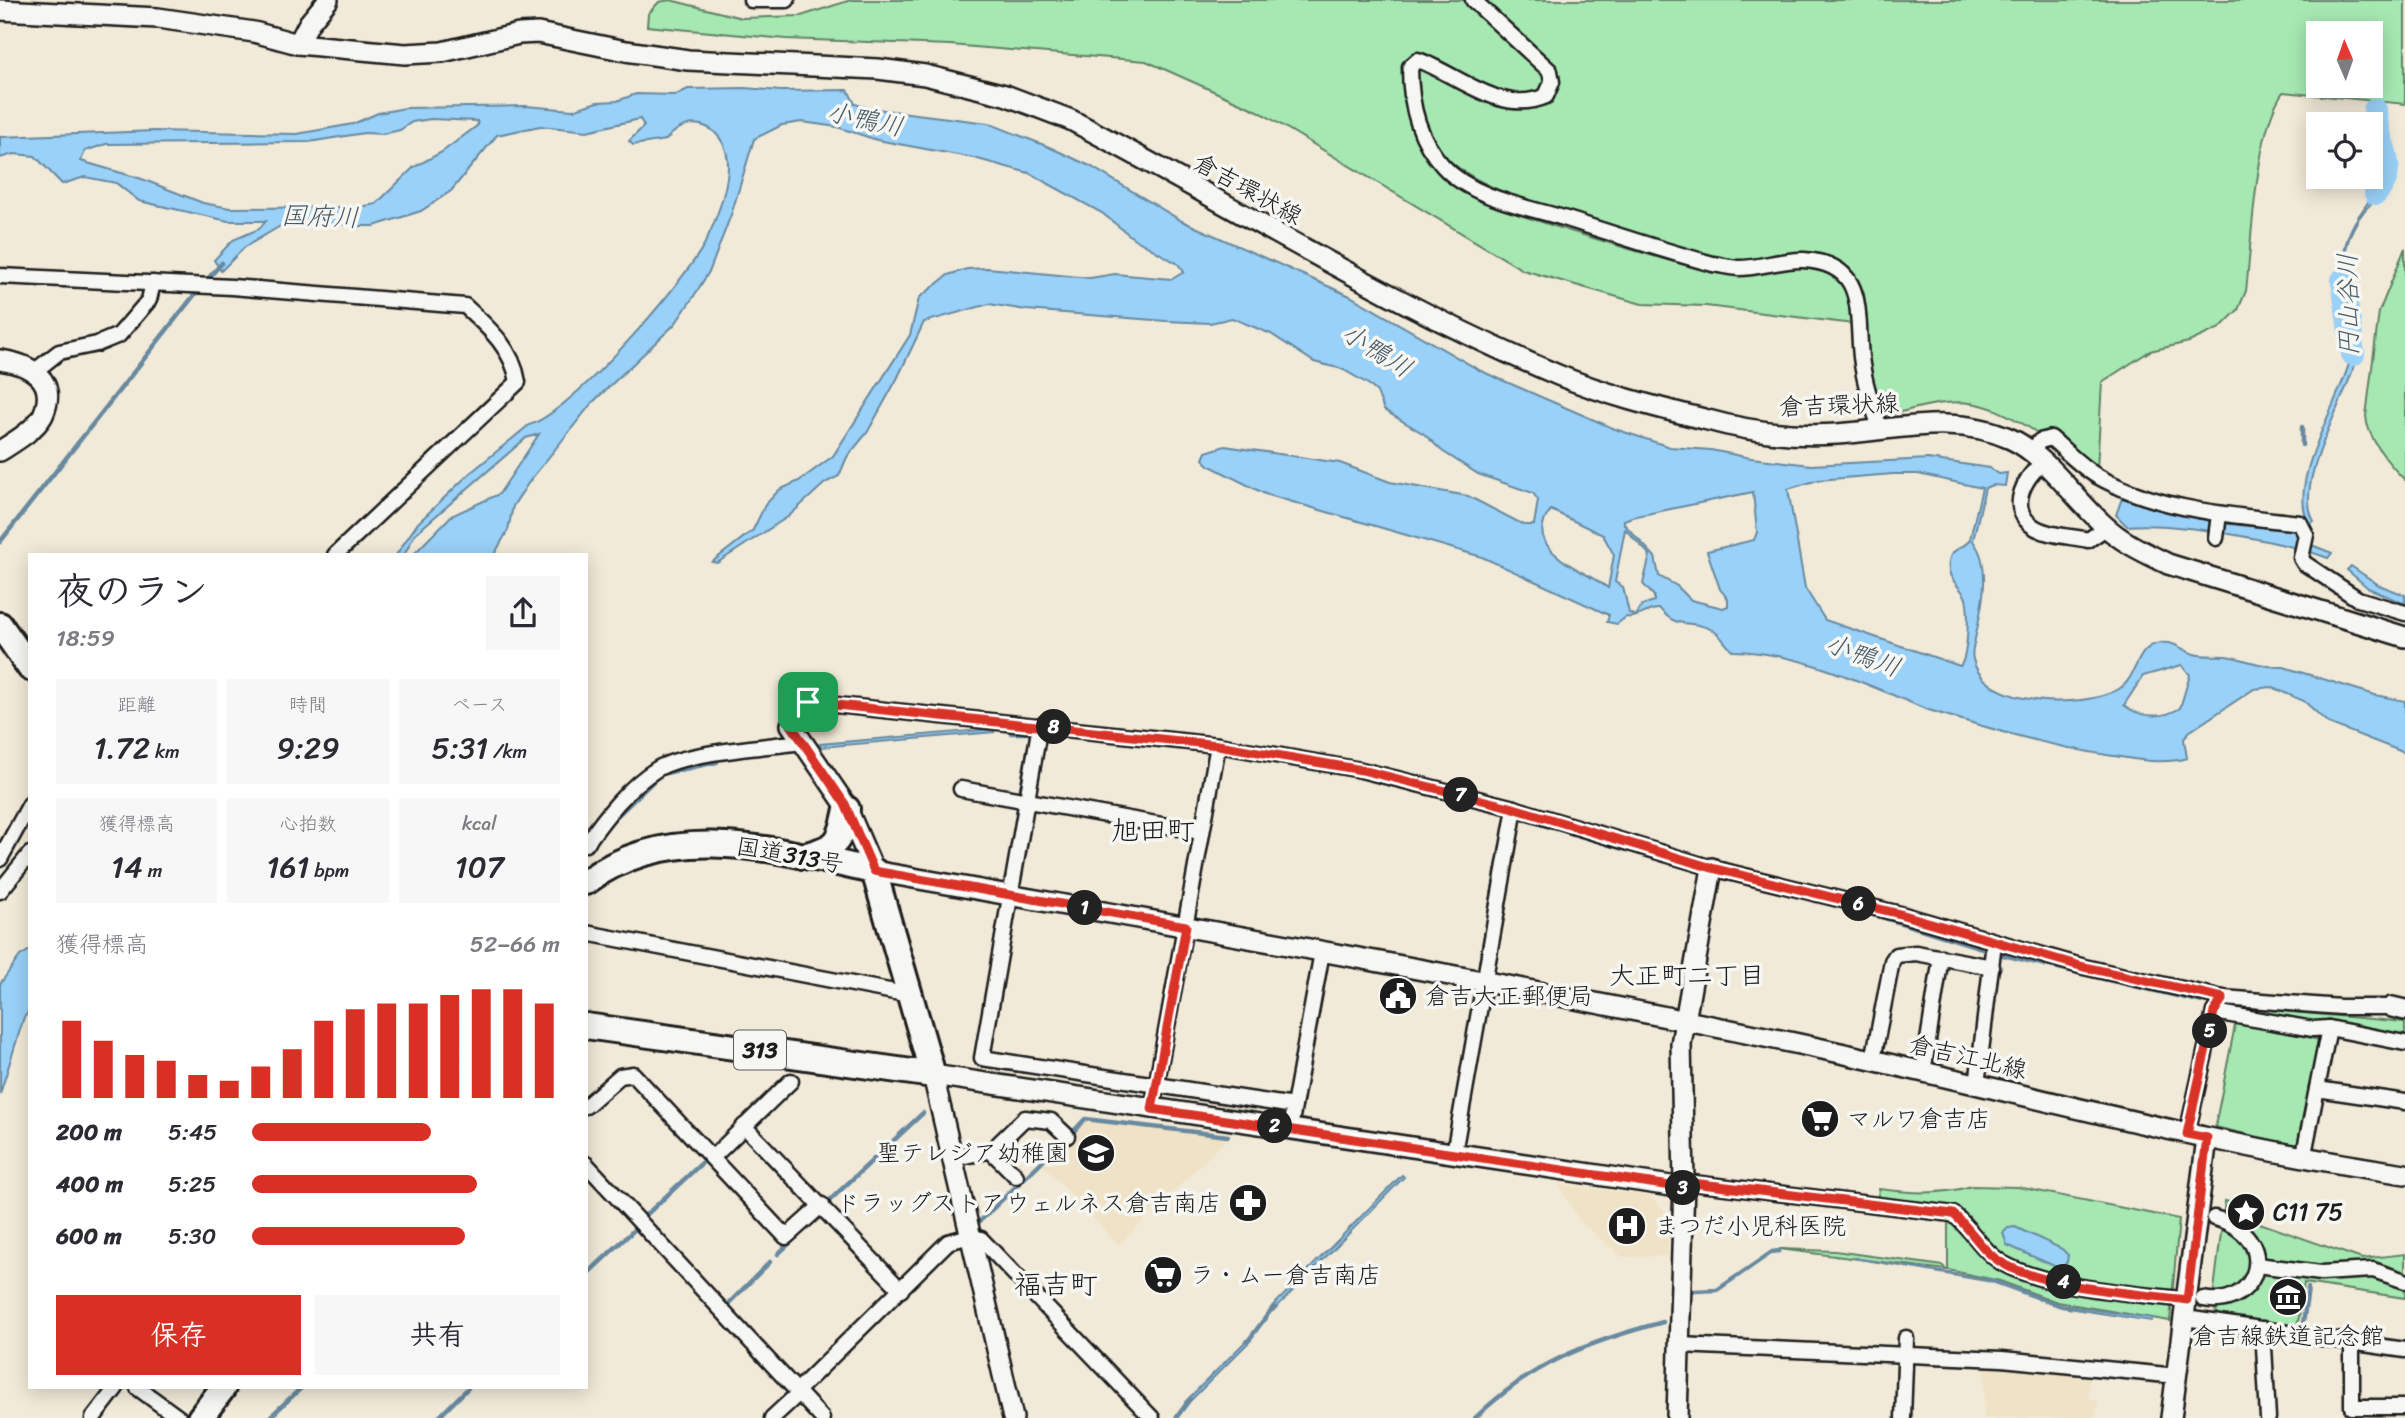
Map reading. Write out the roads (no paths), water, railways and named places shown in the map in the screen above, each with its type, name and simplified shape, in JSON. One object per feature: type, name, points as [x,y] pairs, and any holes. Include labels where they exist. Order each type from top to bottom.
[{"type":"highway","points":[[0,625],[28,665]]},
{"type":"highway","points":[[803,856],[831,848],[839,840],[847,809]]},
{"type":"highway","name":"国道313号","points":[[588,880],[599,872],[631,858],[667,846],[717,842],[874,871],[933,1075]]},
{"type":"highway","name":"313","points":[[588,1026],[933,1075]]},
{"type":"highway","points":[[200,1418],[222,1389]]},
{"type":"main road","points":[[298,44],[309,23],[328,0]]},
{"type":"main road","name":"倉吉環状線","points":[[0,10],[158,18],[254,32],[298,44],[405,54],[442,52],[519,34],[538,33],[626,51],[688,60],[878,69],[967,84],[1040,106],[1071,120],[1452,327],[1561,376],[1662,408],[1756,431],[1800,435],[1958,424],[2014,440],[2036,457],[2106,528],[2136,548],[2168,564],[2405,637]]},
{"type":"main road","points":[[0,360],[23,363],[36,371],[46,387],[42,416],[0,451]]},
{"type":"main road","points":[[796,733],[847,809],[874,871]]},
{"type":"main road","points":[[1677,1418],[1684,1185],[1681,1044],[1712,868]]},
{"type":"main road","name":"倉吉江北線","points":[[874,871],[1186,926],[1685,1020],[1873,1060],[2303,1159],[2405,1174]]},
{"type":"main road","points":[[1013,1418],[933,1075],[1684,1185]]},
{"type":"main road","points":[[2171,1418],[2192,1306],[2207,1138]]},
{"type":"street","points":[[751,0],[787,0]]},
{"type":"street","points":[[1473,0],[1550,71],[1552,82],[1546,96],[1533,102],[1511,102],[1488,94],[1419,60],[1410,67],[1410,90],[1417,121],[1428,147],[1444,167],[1458,179],[1515,204],[1713,264],[1739,268],[1803,260],[1826,264],[1842,272],[1852,285],[1858,303],[1866,389],[1881,429]]},
{"type":"street","points":[[0,276],[232,287],[465,306],[492,331],[515,363],[518,383],[337,553]]},
{"type":"street","points":[[36,371],[59,352],[97,344],[119,335],[149,300],[153,283]]},
{"type":"street","points":[[2106,528],[2088,540],[2047,532],[2030,524],[2020,507],[2020,495],[2040,441],[2051,438],[2096,475],[2166,504],[2219,514],[2300,523],[2306,536],[2301,558],[2304,563],[2358,599],[2383,609],[2405,613]]},
{"type":"street","points":[[2216,538],[2219,514]]},
{"type":"street","points":[[2383,609],[2388,614],[2405,620]]},
{"type":"street","points":[[588,841],[610,811],[658,768],[796,733],[795,712],[808,702],[1218,745],[1362,770],[1515,808],[1712,868],[1900,914],[2084,967],[2223,998],[2341,1007],[2399,1008]]},
{"type":"street","points":[[1040,725],[982,1058],[1294,1106]]},
{"type":"street","points":[[1152,1109],[1218,745]]},
{"type":"street","points":[[961,789],[1201,832]]},
{"type":"street","points":[[0,859],[28,808]]},
{"type":"street","points":[[1454,1153],[1515,808]]},
{"type":"street","points":[[0,891],[28,856]]},
{"type":"street","points":[[588,933],[910,995]]},
{"type":"street","points":[[1977,1085],[1994,942]]},
{"type":"street","points":[[1290,1128],[1322,952]]},
{"type":"street","points":[[1873,1060],[1892,961],[1896,955],[1916,953],[1992,967]]},
{"type":"street","points":[[1923,1073],[1941,957]]},
{"type":"street","points":[[2187,1134],[2214,1012],[2223,998]]},
{"type":"street","points":[[2214,1012],[2313,1029],[2329,1028],[2405,1043]]},
{"type":"street","points":[[2303,1159],[2329,1028]]},
{"type":"street","points":[[588,1105],[620,1076],[632,1074],[786,1237],[822,1205]]},
{"type":"street","points":[[712,1157],[791,1081]]},
{"type":"street","points":[[2317,1089],[2405,1102]]},
{"type":"street","points":[[952,1159],[990,1150],[1026,1118],[1051,1121],[1067,1136]]},
{"type":"street","points":[[744,1126],[901,1290]]},
{"type":"street","points":[[990,1150],[1016,1175]]},
{"type":"street","points":[[588,1166],[822,1418]]},
{"type":"street","points":[[1684,1185],[1953,1214],[1973,1239],[2002,1263],[2035,1276],[2192,1306],[2263,1329],[2405,1350]]},
{"type":"street","points":[[2192,1306],[2244,1289],[2255,1274],[2256,1249],[2245,1231],[2214,1218]]},
{"type":"street","points":[[772,1418],[948,1242],[970,1236],[981,1239],[1152,1418]]},
{"type":"street","points":[[2257,1265],[2321,1273],[2373,1269],[2405,1281]]},
{"type":"street","points":[[2263,1329],[2267,1418]]},
{"type":"street","points":[[1903,1418],[1906,1338]]},
{"type":"street","points":[[2352,1343],[2352,1407],[2405,1407]]},
{"type":"street","points":[[1679,1345],[2002,1359],[2177,1376]]},
{"type":"street","points":[[93,1418],[115,1389]]},
{"type":"street","points":[[139,1389],[180,1418]]},
{"type":"water","points":[[688,89],[848,90],[855,104],[868,108],[988,123],[1090,166],[1182,221],[1350,296],[1481,371],[1615,429],[1670,447],[1711,450],[1811,465],[1928,459],[1990,468],[1999,474],[2007,473],[2005,486],[1992,485],[1985,488],[1973,541],[1983,563],[1984,589],[1972,657],[1981,675],[1996,688],[2015,696],[2037,700],[2083,700],[2103,696],[2125,684],[2145,650],[2160,643],[2170,643],[2194,654],[2226,656],[2284,667],[2375,695],[2405,701],[2405,753],[2328,723],[2304,701],[2271,687],[2254,689],[2189,732],[2184,739],[2187,758],[2177,760],[2137,760],[1998,731],[1933,712],[1804,662],[1780,656],[1733,651],[1714,631],[1673,620],[1660,609],[1636,616],[1642,605],[1654,601],[1654,596],[1643,584],[1650,555],[1625,529],[1615,582],[1623,587],[1629,613],[1636,616],[1626,617],[1617,624],[1607,622],[1609,615],[1482,557],[1265,494],[1210,466],[1203,459],[1206,452],[1225,446],[1340,463],[1390,482],[1468,496],[1524,525],[1534,525],[1538,500],[1533,493],[1478,474],[1442,451],[1424,434],[1384,410],[1377,392],[1368,384],[1342,369],[1314,362],[1271,334],[1232,318],[1210,323],[1166,321],[1026,310],[989,304],[924,322],[897,379],[867,433],[847,457],[839,476],[825,483],[789,516],[717,563],[712,562],[753,530],[765,505],[779,490],[799,481],[833,456],[910,335],[919,298],[948,275],[967,269],[988,268],[1090,278],[1115,274],[1172,279],[1184,272],[1178,264],[1133,238],[1102,213],[1029,173],[974,158],[877,140],[837,127],[802,122],[782,125],[754,139],[732,212],[710,270],[694,296],[675,324],[592,403],[529,482],[513,506],[508,530],[495,553],[415,553],[451,516],[499,494],[539,434],[526,438],[415,534],[405,553],[397,553],[418,523],[469,474],[529,425],[548,415],[571,397],[597,373],[651,315],[693,262],[717,216],[727,176],[727,154],[716,133],[697,124],[687,125],[676,130],[666,140],[633,145],[629,141],[644,126],[640,119],[587,131],[540,126],[497,135],[451,191],[421,211],[374,226],[294,218],[245,247],[221,271],[214,260],[233,240],[259,229],[266,221],[228,221],[139,201],[116,183],[85,177],[62,184],[35,156],[14,154],[0,158],[0,137],[154,131],[297,134],[353,124],[378,113],[405,108],[526,106],[573,110],[597,102],[617,101],[636,94],[676,95]],"holes":[[[431,119],[477,121],[478,125],[442,152],[414,167],[376,204],[359,207],[230,208],[203,203],[142,179],[81,161],[85,151],[106,144],[309,142],[364,133],[383,134],[400,130],[412,122]],[[1893,474],[1918,474],[1982,488],[1970,539],[1952,554],[1949,564],[1950,575],[1967,602],[1966,643],[1960,666],[1825,620],[1805,588],[1788,489],[1818,480]],[[1753,492],[1757,532],[1754,540],[1707,551],[1720,589],[1728,599],[1728,606],[1723,608],[1691,600],[1677,586],[1659,576],[1655,557],[1624,524],[1624,520]],[[1551,510],[1603,535],[1614,555],[1608,588],[1548,547],[1543,536],[1543,524]],[[2182,665],[2190,675],[2180,708],[2152,716],[2124,705],[2143,676]]]},
{"type":"water","points":[[2389,166],[2385,192],[2366,209],[2348,241],[2344,266],[2346,311],[2343,284],[2345,247],[2354,223],[2378,189],[2383,189]]},
{"type":"water","points":[[2348,322],[2353,322],[2356,344],[2354,366],[2315,467],[2309,506],[2314,521],[2309,524],[2304,507],[2304,487],[2309,465],[2350,360]]},
{"type":"water","points":[[2122,498],[2230,524],[2291,530],[2309,544],[2332,553],[2328,558],[2284,545],[2200,529],[2127,526],[2116,515]]},
{"type":"water","points":[[2351,566],[2379,585],[2405,595],[2405,604],[2368,588],[2347,570]]},
{"type":"water","points":[[993,729],[994,732],[821,747],[820,744]]},
{"type":"water","points":[[1527,818],[1692,869],[1693,871],[1525,821]]},
{"type":"water","points":[[28,951],[28,1013],[24,1017],[0,1094],[0,984],[20,956]]},
{"type":"water","points":[[2003,954],[2201,1001],[2201,1003],[2002,956]]},
{"type":"water","points":[[1402,1175],[1404,1177],[1273,1311],[1271,1308]]},
{"type":"water","points":[[2015,1227],[2062,1249],[2068,1255],[2067,1262],[2061,1269],[2007,1245],[2003,1233],[2008,1228]]},
{"type":"water","points":[[1854,1258],[1993,1280],[2061,1305],[2152,1318],[2151,1321],[2061,1307],[1992,1282]]},
{"type":"water","points":[[1249,1338],[1251,1340],[1187,1404],[1185,1402]]},
{"type":"waterway","name":"円山谷川","points":[[2375,110],[2387,163],[2387,172],[2376,193]]},
{"type":"waterway","points":[[204,283],[222,263]]},
{"type":"waterway","name":"円山谷川","points":[[2343,280],[2353,354]]},
{"type":"waterway","points":[[0,542],[199,289]]},
{"type":"waterway","points":[[2302,427],[2302,445]]},
{"type":"waterway","points":[[1011,733],[1031,733]]},
{"type":"waterway","points":[[1021,788],[1031,737]]},
{"type":"waterway","points":[[613,820],[661,774],[717,762]]},
{"type":"waterway","points":[[1480,965],[1498,863]]},
{"type":"waterway","points":[[1872,914],[2008,956]]},
{"type":"waterway","points":[[829,1201],[923,1113]]},
{"type":"waterway","points":[[1072,1133],[1085,1119],[1228,1136]]},
{"type":"waterway","points":[[978,1223],[1063,1141]]},
{"type":"waterway","points":[[646,1215],[705,1160]]},
{"type":"waterway","points":[[778,1254],[806,1228]]},
{"type":"waterway","points":[[588,1273],[634,1230]]},
{"type":"waterway","points":[[1694,1291],[1717,1290],[1772,1252],[1779,1251]]},
{"type":"waterway","points":[[730,1302],[770,1262]]},
{"type":"waterway","points":[[2302,1331],[2308,1288]]},
{"type":"waterway","points":[[1248,1341],[1274,1306]]},
{"type":"waterway","points":[[1475,1418],[1518,1383],[1562,1357],[1610,1338],[1663,1322]]},
{"type":"waterway","points":[[269,1418],[300,1389]]},
{"type":"waterway","points":[[438,1418],[467,1389]]},
{"type":"waterway","points":[[1176,1418],[1190,1399]]},
{"type":"place","name":"倉吉大正郵便局","points":[[1398,996]]},
{"type":"place","name":"マルワ倉吉店","points":[[1820,1119]]},
{"type":"place","name":"聖テレジア幼稚園","points":[[1096,1153]]},
{"type":"place","name":"ドラッグストアウェルネス倉吉南店","points":[[1248,1203]]},
{"type":"place","name":"C11 75","points":[[2246,1212]]},
{"type":"place","name":"まつだ小児科医院","points":[[1627,1226]]},
{"type":"place","name":"ラ・ムー倉吉南店","points":[[1163,1275]]},
{"type":"place","name":"倉吉線鉄道記念館","points":[[2288,1297]]},
{"type":"district","name":"旭田町","points":[[1153,830]]},
{"type":"district","name":"大正町二丁目","points":[[1687,975]]},
{"type":"district","name":"福吉町","points":[[1056,1284]]},
{"type":"water label","name":"小鴨川","points":[[865,119]]},
{"type":"water label","name":"国府川","points":[[320,216]]},
{"type":"water label","name":"小鴨川","points":[[1377,350]]},
{"type":"water label","name":"小鴨川","points":[[1863,655]]}]
